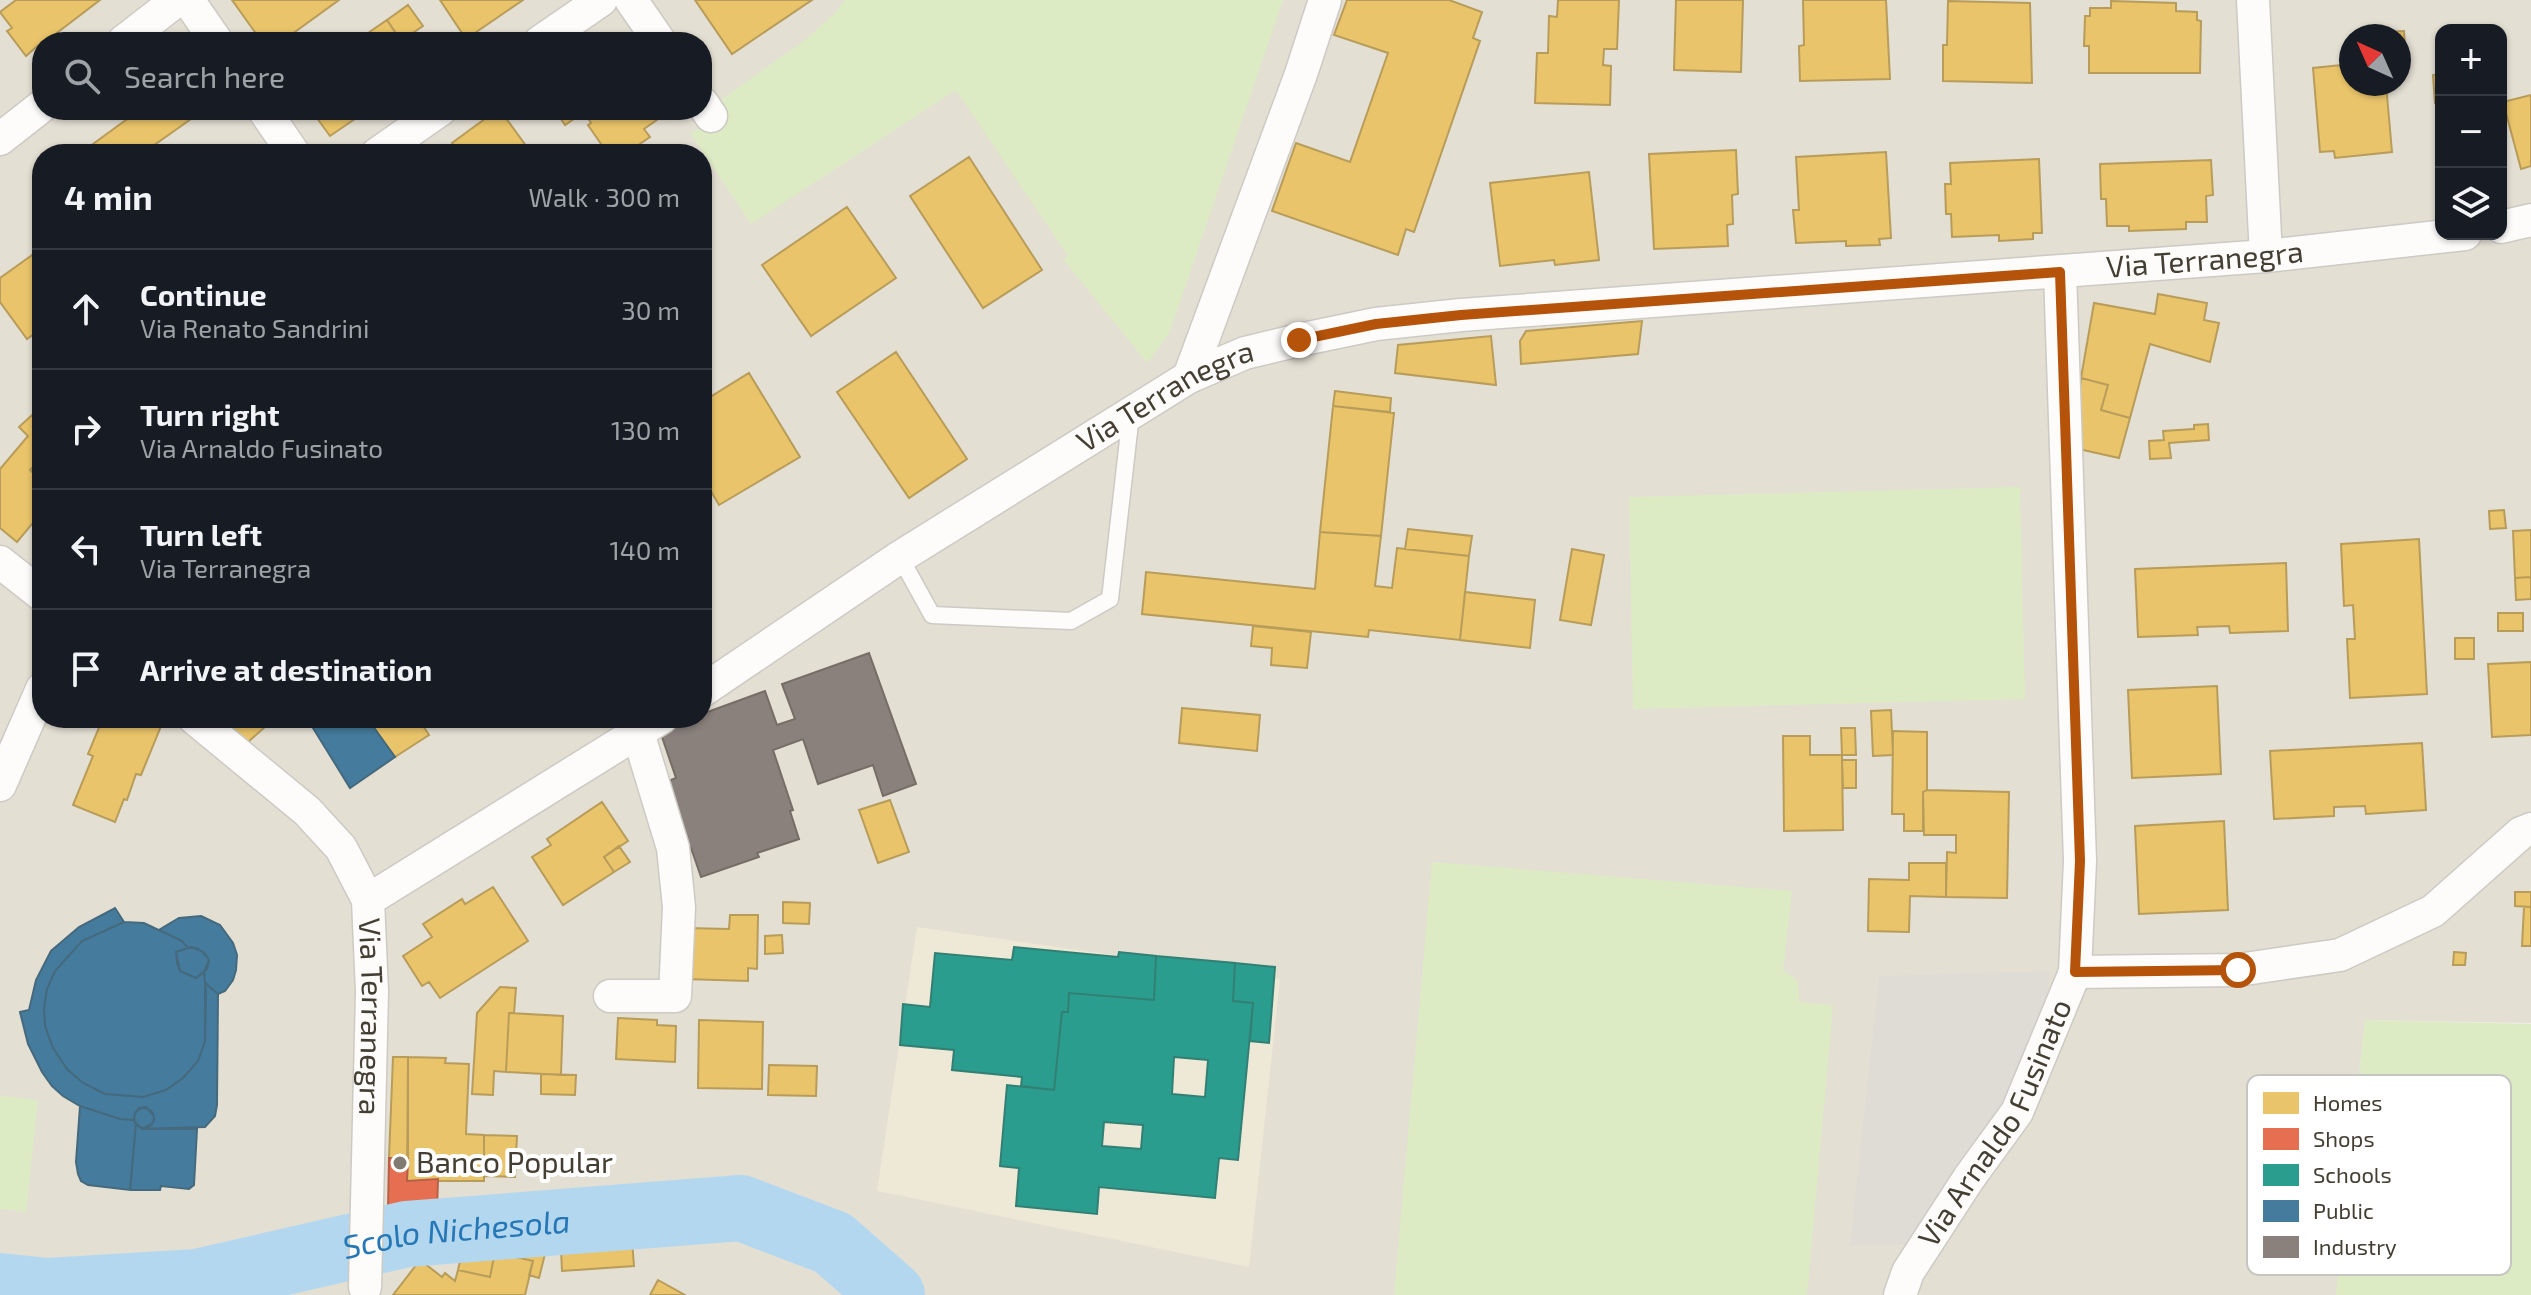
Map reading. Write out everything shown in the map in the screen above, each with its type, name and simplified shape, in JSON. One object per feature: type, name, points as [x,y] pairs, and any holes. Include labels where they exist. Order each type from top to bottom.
[{"type":"street","points":[[136,32],[177,0]]},
{"type":"street","points":[[188,0],[210,32]]},
{"type":"street","points":[[555,32],[601,0]]},
{"type":"street","points":[[631,0],[653,32]]},
{"type":"street","points":[[1189,377],[1301,74],[1325,0]]},
{"type":"street","points":[[2253,0],[2266,256]]},
{"type":"street","points":[[0,139],[32,114]]},
{"type":"street","points":[[271,120],[287,144]]},
{"type":"street","points":[[391,144],[426,120]]},
{"type":"street","points":[[2507,226],[2531,220]]},
{"type":"street","name":"Via Terranegra","points":[[712,684],[900,557],[1189,377],[1245,353],[1376,324],[1477,314],[2266,256],[2435,237]]},
{"type":"street","name":"Via Arnaldo Fusinato","points":[[1900,1295],[1908,1272],[1969,1178],[2017,1112],[2075,972],[2080,861],[2060,272]]},
{"type":"street","points":[[0,562],[32,587]]},
{"type":"street","points":[[0,785],[32,712]]},
{"type":"street","points":[[206,728],[307,811],[341,848],[368,900]]},
{"type":"street","name":"Via Terranegra","points":[[364,1286],[372,992],[368,900],[635,728]]},
{"type":"street","points":[[610,996],[675,996],[679,907],[673,848],[644,728]]},
{"type":"street","points":[[2075,972],[2238,970],[2340,955],[2433,911],[2521,833],[2531,829]]},
{"type":"lane","points":[[900,557],[932,615],[1071,621],[1110,599],[1131,414]]},
{"type":"shaded area","points":[[0,0],[2531,0],[2531,1023],[2365,1020],[2359,1075],[2247,1075],[2247,1275],[2338,1275],[2336,1295],[0,1295]]},
{"type":"shaded area","points":[[917,927],[1280,979],[1249,1267],[877,1191]]},
{"type":"shaded area","points":[[2050,971],[2045,1014],[2007,1102],[1912,1245],[1850,1245],[1879,976]]},
{"type":"green space","points":[[845,0],[1283,0],[1169,334],[1147,363],[1063,259],[1068,256],[956,90],[751,224],[712,166],[712,144],[697,144],[690,133],[712,120],[716,103],[804,41]]},
{"type":"green space","points":[[2020,487],[2025,699],[1633,709],[1629,497]]},
{"type":"green space","points":[[1432,862],[1792,891],[1783,970],[1798,981],[1799,1002],[1833,1005],[1807,1295],[1394,1295]]},
{"type":"green space","points":[[2365,1020],[2531,1024],[2531,1295],[2336,1295],[2338,1275],[2511,1275],[2511,1075],[2359,1075]]},
{"type":"green space","points":[[0,1096],[38,1100],[26,1212],[0,1209]]},
{"type":"building: Homes","points":[[16,0],[100,0],[58,32],[32,32],[32,51],[26,56],[7,31],[12,28],[0,12]]},
{"type":"building: Homes","points":[[232,0],[339,0],[295,32],[255,32]]},
{"type":"building: Homes","points":[[440,0],[523,0],[476,32],[461,32]]},
{"type":"building: Homes","points":[[695,0],[812,0],[732,54]]},
{"type":"building: Homes","points":[[1347,0],[1449,0],[1482,12],[1473,38],[1480,41],[1414,232],[1406,229],[1398,255],[1272,211],[1296,143],[1350,162],[1388,53],[1334,35]]},
{"type":"building: Homes","points":[[1558,0],[1619,0],[1617,49],[1604,49],[1603,65],[1611,66],[1610,105],[1535,103],[1537,53],[1548,53],[1549,16],[1557,17]]},
{"type":"building: Homes","points":[[1676,0],[1743,0],[1741,72],[1674,70]]},
{"type":"building: Homes","points":[[1803,0],[1886,0],[1890,79],[1800,81],[1799,46],[1804,45]]},
{"type":"building: Homes","points":[[1948,1],[2030,3],[2032,83],[1943,81]]},
{"type":"building: Homes","points":[[2111,1],[2176,3],[2176,11],[2197,12],[2197,20],[2201,21],[2200,73],[2089,73],[2089,46],[2084,46],[2085,16],[2090,16],[2090,8],[2111,8]]},
{"type":"building: Homes","points":[[408,5],[423,26],[414,32],[395,32],[387,20]]},
{"type":"building: Homes","points":[[387,20],[395,32],[370,32]]},
{"type":"building: Homes","points":[[2339,65],[2339,96],[2387,96],[2392,152],[2335,158],[2334,151],[2320,152],[2313,68]]},
{"type":"building: Homes","points":[[2531,95],[2531,166],[2521,169],[2507,117],[2507,101]]},
{"type":"building: Homes","points":[[126,120],[190,120],[156,144],[93,144]]},
{"type":"building: Homes","points":[[318,120],[353,120],[330,136]]},
{"type":"building: Homes","points":[[483,120],[507,120],[525,144],[453,144]]},
{"type":"building: Homes","points":[[589,120],[657,120],[644,129],[650,137],[640,144],[601,144],[588,125],[591,123]]},
{"type":"building: Homes","points":[[1736,150],[1738,194],[1732,195],[1733,224],[1727,225],[1728,246],[1654,249],[1649,154]]},
{"type":"building: Homes","points":[[1886,152],[1891,238],[1879,239],[1880,245],[1846,246],[1846,241],[1796,243],[1793,210],[1799,210],[1796,157]]},
{"type":"building: Homes","points":[[969,157],[1042,270],[983,308],[910,196]]},
{"type":"building: Homes","points":[[2039,159],[2042,233],[2033,233],[2033,239],[1999,241],[1999,235],[1952,237],[1951,214],[1946,214],[1945,184],[1951,184],[1950,163]]},
{"type":"building: Homes","points":[[2211,160],[2213,195],[2206,196],[2207,222],[2186,222],[2186,229],[2129,231],[2129,226],[2107,226],[2106,199],[2101,199],[2100,164]]},
{"type":"building: Homes","points":[[1589,172],[1599,260],[1555,265],[1554,260],[1500,266],[1490,183]]},
{"type":"building: Homes","points":[[847,207],[896,278],[811,336],[762,265]]},
{"type":"building: Homes","points":[[32,255],[32,335],[27,339],[0,302],[0,278]]},
{"type":"building: Homes","points":[[2158,294],[2207,303],[2204,320],[2219,323],[2210,362],[2150,344],[2130,418],[2101,410],[2108,385],[2081,378],[2094,303],[2155,314]]},
{"type":"building: Homes","points":[[1642,321],[1638,354],[1521,364],[1520,341],[1526,331]]},
{"type":"building: Homes","points":[[1491,336],[1496,385],[1395,373],[1398,345]]},
{"type":"building: Homes","points":[[896,352],[967,459],[909,498],[837,392]]},
{"type":"building: Homes","points":[[749,373],[800,457],[719,505],[712,493],[712,396]]},
{"type":"building: Homes","points":[[2081,378],[2108,385],[2101,410],[2130,418],[2119,458],[2074,448]]},
{"type":"building: Homes","points":[[1335,391],[1391,398],[1390,412],[1333,406]]},
{"type":"building: Homes","points":[[1333,406],[1394,413],[1381,536],[1320,532]]},
{"type":"building: Homes","points":[[32,415],[32,524],[17,542],[0,528],[0,469],[28,436],[19,427]]},
{"type":"building: Homes","points":[[2208,424],[2209,440],[2169,443],[2171,458],[2150,459],[2149,441],[2164,440],[2163,431],[2194,429],[2194,425]]},
{"type":"building: Homes","points":[[2504,510],[2506,528],[2490,529],[2489,511]]},
{"type":"building: Homes","points":[[1408,529],[1472,536],[1469,556],[1405,549]]},
{"type":"building: Homes","points":[[2531,530],[2531,577],[2515,578],[2513,531]]},
{"type":"building: Homes","points":[[1320,532],[1381,536],[1375,586],[1392,588],[1397,548],[1469,556],[1460,640],[1369,630],[1368,637],[1142,614],[1146,572],[1315,589]]},
{"type":"building: Homes","points":[[2419,539],[2427,694],[2350,698],[2347,639],[2355,639],[2353,605],[2344,606],[2341,544]]},
{"type":"building: Homes","points":[[1572,549],[1604,555],[1591,625],[1560,620]]},
{"type":"building: Homes","points":[[2286,563],[2288,631],[2230,633],[2229,626],[2197,627],[2198,635],[2138,637],[2135,569]]},
{"type":"building: Homes","points":[[2531,577],[2531,599],[2516,600],[2515,578]]},
{"type":"building: Homes","points":[[1465,592],[1535,600],[1530,648],[1460,640]]},
{"type":"building: Homes","points":[[2498,613],[2523,613],[2523,631],[2498,631]]},
{"type":"building: Homes","points":[[1253,626],[1311,632],[1307,668],[1271,665],[1272,648],[1251,646]]},
{"type":"building: Homes","points":[[2455,638],[2474,638],[2474,659],[2455,659]]},
{"type":"building: Homes","points":[[2531,662],[2531,735],[2492,737],[2488,664]]},
{"type":"building: Homes","points":[[2217,686],[2221,774],[2132,778],[2128,690]]},
{"type":"building: Homes","points":[[1182,708],[1260,715],[1257,751],[1179,743]]},
{"type":"building: Homes","points":[[1891,710],[1893,755],[1873,756],[1871,711]]},
{"type":"building: Homes","points":[[99,728],[160,728],[141,775],[136,774],[115,822],[73,805],[93,756],[88,754]]},
{"type":"building: Homes","points":[[229,728],[264,728],[247,743]]},
{"type":"building: Homes","points":[[374,728],[424,728],[429,735],[395,757]]},
{"type":"building: Homes","points":[[1841,728],[1855,728],[1856,755],[1842,755]]},
{"type":"building: Homes","points":[[1893,731],[1927,732],[1923,831],[1904,831],[1904,814],[1892,814]]},
{"type":"building: Homes","points":[[1783,736],[1810,736],[1810,755],[1842,755],[1843,830],[1784,831]]},
{"type":"building: Homes","points":[[2422,743],[2426,810],[2366,814],[2365,806],[2334,807],[2334,816],[2274,819],[2270,751]]},
{"type":"building: Homes","points":[[1842,760],[1856,760],[1856,788],[1843,788]]},
{"type":"building: Homes","points":[[1923,792],[2009,792],[2007,898],[1946,897],[1947,852],[1956,853],[1956,835],[1924,835]]},
{"type":"building: Homes","points":[[890,800],[909,852],[878,863],[859,810]]},
{"type":"building: Homes","points":[[602,802],[628,841],[604,857],[614,872],[563,905],[532,857],[551,845],[547,839]]},
{"type":"building: Homes","points":[[2224,821],[2228,910],[2139,914],[2135,826]]},
{"type":"building: Homes","points":[[619,846],[630,862],[614,872],[604,857]]},
{"type":"building: Homes","points":[[1909,863],[1946,863],[1946,897],[1910,896],[1909,932],[1868,931],[1869,879],[1909,880]]},
{"type":"building: Homes","points":[[493,887],[528,941],[440,998],[429,982],[422,986],[403,956],[432,937],[423,924],[462,899],[465,904]]},
{"type":"building: Homes","points":[[2515,892],[2531,892],[2531,907],[2515,906]]},
{"type":"building: Homes","points":[[783,902],[810,903],[809,924],[783,923]]},
{"type":"building: Homes","points":[[2524,907],[2531,907],[2531,946],[2522,946]]},
{"type":"building: Homes","points":[[730,915],[758,915],[757,969],[748,968],[748,981],[685,979],[687,928],[729,929]]},
{"type":"building: Homes","points":[[782,935],[783,953],[765,954],[765,936]]},
{"type":"building: Homes","points":[[2454,952],[2466,953],[2465,965],[2453,965]]},
{"type":"building: Homes","points":[[500,987],[516,988],[514,1013],[509,1013],[506,1072],[494,1071],[493,1095],[472,1094],[477,1013]]},
{"type":"building: Homes","points":[[509,1013],[563,1016],[561,1075],[506,1072]]},
{"type":"building: Homes","points":[[618,1018],[657,1020],[657,1025],[676,1026],[675,1062],[616,1059]]},
{"type":"building: Homes","points":[[699,1020],[763,1022],[762,1089],[698,1088]]},
{"type":"building: Homes","points":[[393,1057],[408,1057],[408,1159],[389,1158]]},
{"type":"building: Homes","points":[[408,1057],[446,1058],[445,1063],[469,1064],[466,1134],[484,1135],[484,1181],[407,1181]]},
{"type":"building: Homes","points":[[769,1065],[817,1066],[816,1096],[768,1095]]},
{"type":"building: Homes","points":[[541,1074],[576,1075],[575,1095],[541,1094]]},
{"type":"building: Homes","points":[[484,1135],[517,1136],[515,1177],[484,1176]]},
{"type":"building: Homes","points":[[631,1228],[634,1266],[562,1271],[563,1238],[589,1236],[588,1231]]},
{"type":"building: Homes","points":[[465,1238],[486,1238],[505,1244],[502,1254],[495,1252],[490,1277],[458,1270]]},
{"type":"building: Homes","points":[[513,1246],[545,1254],[539,1278],[529,1275],[533,1261],[511,1256]]},
{"type":"building: Homes","points":[[495,1252],[533,1261],[525,1295],[393,1295],[420,1260],[442,1277],[445,1273],[455,1281],[458,1270],[490,1277]]},
{"type":"building: Homes","points":[[658,1280],[685,1295],[650,1295]]},
{"type":"building: Shops","points":[[389,1158],[408,1159],[407,1181],[438,1179],[437,1211],[388,1209]]},
{"type":"building: Schools","points":[[1014,947],[1118,957],[1119,952],[1156,956],[1154,1000],[1069,993],[1068,1012],[1062,1012],[1054,1090],[1021,1086],[1022,1077],[952,1070],[954,1050],[900,1045],[903,1004],[930,1007],[935,953],[1012,960]]},
{"type":"building: Schools","points":[[1156,956],[1235,963],[1233,1001],[1253,1003],[1238,1160],[1219,1158],[1215,1198],[1099,1187],[1097,1214],[1016,1206],[1019,1168],[1000,1166],[1007,1085],[1054,1090],[1062,1012],[1068,1012],[1069,993],[1154,1000]],"holes":[[[1174,1057],[1208,1060],[1205,1097],[1172,1094]],[[1104,1122],[1143,1125],[1141,1149],[1102,1146]]]},
{"type":"building: Schools","points":[[1235,963],[1275,967],[1269,1043],[1250,1041],[1253,1003],[1233,1001]]},
{"type":"building: Public","points":[[313,728],[374,728],[395,757],[350,788]]},
{"type":"building: Public","points":[[115,908],[124,922],[82,941],[55,971],[47,989],[45,1026],[53,1048],[67,1069],[83,1083],[105,1094],[143,1097],[166,1090],[183,1078],[198,1061],[205,1041],[205,983],[218,994],[217,1105],[215,1116],[205,1127],[142,1129],[154,1120],[146,1107],[139,1108],[134,1120],[120,1119],[80,1106],[52,1086],[28,1044],[20,1012],[29,1010],[36,980],[51,951],[79,927]]},
{"type":"building: Public","points":[[201,916],[220,925],[233,943],[237,955],[233,980],[225,991],[218,994],[205,983],[204,972],[209,960],[205,954],[197,948],[188,948],[182,941],[159,930],[179,918]]},
{"type":"building: Public","points":[[124,922],[144,923],[182,941],[188,948],[176,952],[180,971],[196,978],[204,972],[205,1041],[198,1061],[183,1078],[166,1090],[143,1097],[105,1094],[83,1083],[67,1069],[53,1048],[45,1026],[47,989],[55,971],[82,941]]},
{"type":"building: Public","points":[[191,947],[202,951],[209,960],[207,969],[196,978],[180,971],[177,963],[176,952]]},
{"type":"building: Public","points":[[80,1106],[136,1123],[130,1190],[88,1185],[81,1181],[76,1162]]},
{"type":"building: Public","points":[[144,1108],[151,1111],[154,1118],[151,1125],[144,1128],[137,1125],[134,1118],[137,1111]]},
{"type":"building: Public","points":[[136,1123],[142,1129],[197,1129],[194,1185],[189,1189],[161,1186],[160,1190],[130,1190]]},
{"type":"building: Industry","points":[[869,653],[916,784],[883,796],[873,765],[818,784],[803,739],[773,750],[799,839],[701,877],[691,848],[686,849],[663,783],[676,778],[660,731],[668,728],[712,728],[712,710],[765,691],[777,725],[795,719],[782,684]]},
{"type":"waterway","name":"Scolo Nichesola","points":[[0,1286],[47,1291],[197,1282],[407,1234],[741,1208],[833,1243],[892,1295]]},
{"type":"place","name":"Banco Popular","points":[[400,1163]]},
{"type":"route","points":[[1299,340],[1376,324],[1461,315],[2060,272],[2080,861],[2075,972],[2238,970]]}]
